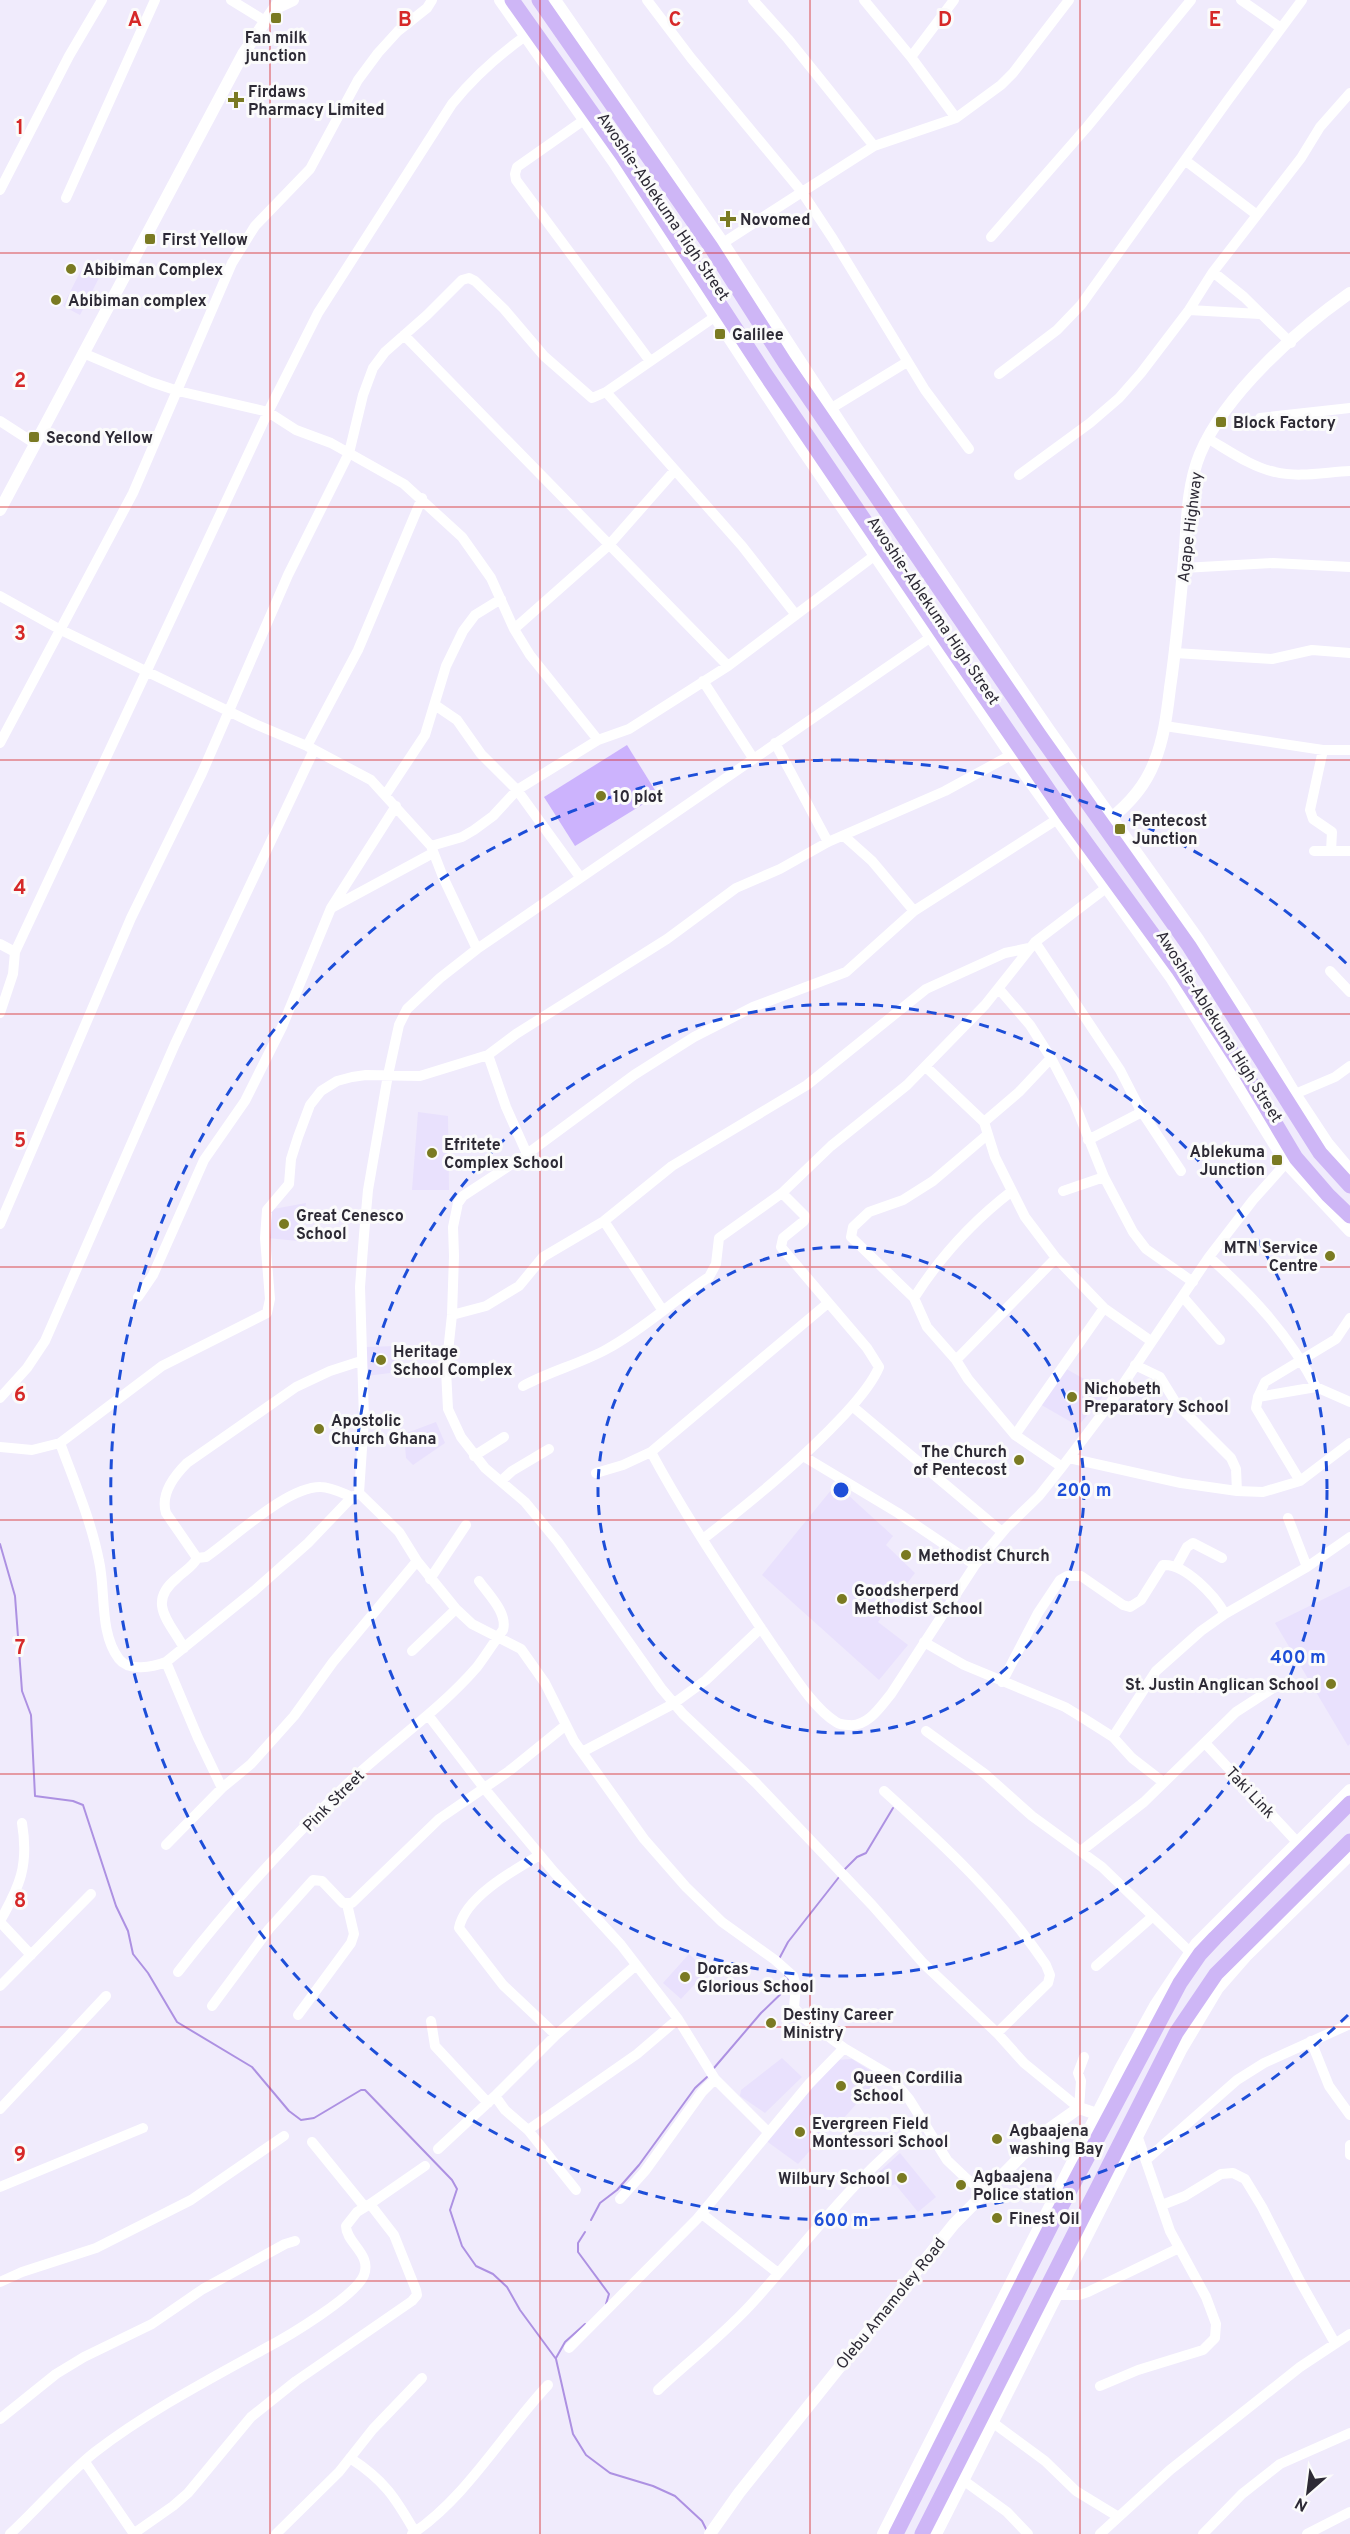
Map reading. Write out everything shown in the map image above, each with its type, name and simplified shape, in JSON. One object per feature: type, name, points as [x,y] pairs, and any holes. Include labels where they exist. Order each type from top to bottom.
[{"type":"main road","name":"Awoshie-Ablekuma High Street","points":[[513,0],[617,158],[1043,782],[1178,969],[1246,1074],[1278,1140],[1309,1174],[1349,1228]]},
{"type":"main road","name":"Awoshie-Ablekuma High Street","points":[[539,0],[587,59],[785,363],[1193,942],[1320,1153],[1350,1186]]},
{"type":"main road","points":[[764,372],[771,366],[785,363]]},
{"type":"main road","points":[[896,2534],[1051,2226],[1180,1983],[1200,1954],[1243,1904],[1350,1803]]},
{"type":"main road","points":[[922,2534],[1071,2237],[1115,2166],[1176,2033],[1216,1974],[1350,1841]]},
{"type":"main road","points":[[1051,2226],[1062,2229],[1071,2237]]},
{"type":"main road","points":[[942,2446],[951,2455],[961,2457]]},
{"type":"street","points":[[0,190],[69,56],[102,0]]},
{"type":"street","points":[[66,198],[155,0]]},
{"type":"street","points":[[231,0],[265,21]]},
{"type":"street","points":[[0,510],[243,54],[278,4],[293,0]]},
{"type":"street","points":[[0,743],[133,493],[232,263],[243,244],[255,226],[310,169],[358,81],[378,53],[398,31],[427,8],[432,0]]},
{"type":"street","name":"Awoshie-Ablekuma High Street","points":[[500,0],[584,120],[617,158],[716,316],[874,556],[1056,820],[1172,979],[1278,1140],[1286,1162],[1349,1228]]},
{"type":"street","name":"Awoshie-Ablekuma High Street","points":[[555,0],[587,59],[723,243],[1044,733],[1151,872],[1193,942],[1245,1011],[1328,1144],[1350,1170]]},
{"type":"street","points":[[647,0],[691,58],[802,192],[846,259],[907,362],[969,449]]},
{"type":"street","points":[[753,0],[788,39],[874,146]]},
{"type":"street","points":[[864,0],[911,57],[956,118]]},
{"type":"street","points":[[911,57],[954,0]]},
{"type":"street","points":[[723,243],[874,146],[956,118],[1007,80],[1069,0]]},
{"type":"street","points":[[991,237],[1087,127],[1191,0]]},
{"type":"street","points":[[1241,0],[1281,28]]},
{"type":"street","points":[[999,374],[1058,330],[1076,311],[1104,276],[1133,231],[1302,0]]},
{"type":"street","points":[[0,1013],[13,974],[15,952],[268,412],[331,290],[390,203],[452,104],[472,78],[524,37]]},
{"type":"street","points":[[1019,475],[1090,423],[1119,398],[1155,357],[1214,272],[1301,158],[1325,121],[1349,99]]},
{"type":"street","points":[[584,120],[517,167],[514,174],[516,180],[650,361]]},
{"type":"street","points":[[1186,161],[1257,215]]},
{"type":"street","points":[[1214,272],[1291,343]]},
{"type":"street","points":[[0,1224],[102,983],[228,711],[288,575],[349,453],[363,395],[373,368],[385,351],[428,315],[462,280],[470,278],[476,281],[504,309],[544,356],[586,396],[597,398],[716,316]]},
{"type":"street","name":"Agape Highway","points":[[1110,819],[1122,810],[1148,778],[1165,726],[1175,653],[1191,482],[1207,438],[1233,401],[1327,309],[1350,293]]},
{"type":"street","points":[[1189,310],[1260,314]]},
{"type":"street","points":[[404,335],[728,666]]},
{"type":"street","points":[[83,353],[122,371],[178,391],[268,412],[296,430],[388,473],[422,498],[462,537],[490,578],[514,629],[530,655],[598,740]]},
{"type":"street","points":[[830,409],[907,362]]},
{"type":"street","points":[[606,393],[742,546],[796,615]]},
{"type":"street","points":[[1260,418],[1350,408]]},
{"type":"street","points":[[0,421],[34,443]]},
{"type":"street","points":[[1207,438],[1262,468],[1274,472],[1288,474],[1350,471]]},
{"type":"street","points":[[514,629],[609,545],[675,470]]},
{"type":"street","points":[[0,1398],[27,1368],[45,1341],[175,1044],[358,650],[422,498]]},
{"type":"street","points":[[331,908],[432,849],[462,837],[483,825],[517,790],[598,740],[629,729],[728,666],[874,556]]},
{"type":"street","points":[[1183,568],[1273,563],[1350,567]]},
{"type":"street","points":[[0,596],[59,629],[357,771],[386,794],[432,849],[477,949]]},
{"type":"street","points":[[386,794],[425,735],[446,666],[463,631],[475,615],[501,599]]},
{"type":"street","points":[[60,1443],[94,1541],[102,1579],[108,1631],[115,1651],[120,1660],[132,1666],[157,1665],[166,1662],[246,1598],[308,1543],[355,1495],[364,1419],[360,1287],[368,1190],[388,1075],[399,1025],[407,1009],[440,978],[477,949],[930,638]]},
{"type":"street","points":[[1175,653],[1272,658],[1312,650],[1350,653]]},
{"type":"street","points":[[703,681],[753,758]]},
{"type":"street","points":[[435,705],[457,720],[481,754],[517,790],[580,878]]},
{"type":"street","points":[[1165,726],[1323,750],[1350,750]]},
{"type":"street","points":[[775,743],[828,842]]},
{"type":"street","points":[[1323,750],[1310,810],[1313,819],[1332,831],[1331,851]]},
{"type":"street","points":[[0,1447],[32,1450],[60,1443],[162,1365],[267,1313],[270,1299],[264,1223],[267,1210],[290,1184],[291,1159],[310,1105],[321,1091],[337,1082],[366,1075],[420,1076],[488,1054],[524,1028],[667,939],[736,888],[780,869],[828,842],[945,791],[1011,755]]},
{"type":"street","points":[[138,1297],[153,1275],[204,1160],[245,1101],[282,1027],[331,908],[396,806]]},
{"type":"street","points":[[1056,820],[914,911],[846,972],[753,1007],[694,1037],[626,1081],[527,1154],[472,1189],[458,1203],[453,1227],[452,1315],[446,1371],[448,1409],[461,1437],[474,1456],[525,1502],[568,1554],[674,1704],[699,1731],[756,1783],[842,1873],[923,1963],[997,2032],[1024,2063],[1079,2108],[1097,2114]]},
{"type":"street","points":[[844,836],[872,861],[914,911]]},
{"type":"street","points":[[1314,851],[1350,851]]},
{"type":"street","points":[[523,1386],[550,1372],[605,1350],[634,1332],[709,1277],[716,1264],[719,1238],[782,1193],[831,1146],[907,1085],[999,989],[1032,945],[1106,888]]},
{"type":"street","points":[[0,944],[15,952]]},
{"type":"street","points":[[1032,945],[1120,1070],[1140,1109],[1181,1171]]},
{"type":"street","points":[[452,1315],[474,1311],[519,1286],[543,1257],[604,1221],[672,1166],[807,1085],[926,989],[1005,953],[1032,945]]},
{"type":"street","points":[[1330,971],[1350,992]]},
{"type":"street","points":[[999,989],[1030,1025],[1051,1058],[1074,1102],[1104,1177],[1140,1242],[1192,1282]]},
{"type":"street","points":[[488,1054],[506,1107],[527,1154]]},
{"type":"street","points":[[984,1122],[1019,1092],[1051,1058]]},
{"type":"street","points":[[1295,1094],[1335,1077],[1350,1066]]},
{"type":"street","points":[[926,1067],[984,1122],[987,1135],[1025,1217],[1056,1258],[1104,1308],[1151,1341]]},
{"type":"street","points":[[1088,1140],[1138,1114],[1140,1109]]},
{"type":"street","points":[[987,1135],[933,1181],[903,1200],[869,1212],[853,1227],[851,1237],[914,1299],[927,1327],[1015,1435],[1065,1462],[1181,1483],[1237,1491],[1263,1492],[1300,1480],[1350,1443]]},
{"type":"street","points":[[651,1452],[679,1504],[790,1672],[817,1704],[837,1722],[851,1726],[863,1723],[891,1694],[975,1565],[1002,1532],[1039,1496],[1108,1406],[1209,1257],[1286,1162]]},
{"type":"street","points":[[1064,1191],[1104,1177]]},
{"type":"street","points":[[914,1299],[945,1253],[993,1206],[1012,1191]]},
{"type":"street","points":[[703,1539],[803,1456],[852,1406],[879,1367],[867,1348],[781,1247],[783,1238],[804,1221],[805,1216],[782,1193]]},
{"type":"street","points":[[604,1221],[663,1311]]},
{"type":"street","points":[[1209,1257],[1270,1318],[1302,1359],[1316,1387]]},
{"type":"street","points":[[956,1360],[1056,1258]]},
{"type":"street","points":[[1183,1297],[1220,1340]]},
{"type":"street","points":[[596,1473],[623,1465],[651,1452],[828,1303]]},
{"type":"street","points":[[1015,1435],[1104,1308]]},
{"type":"street","points":[[1300,1480],[1256,1408],[1258,1397],[1265,1382],[1336,1339],[1350,1318]]},
{"type":"street","points":[[198,1558],[166,1513],[164,1498],[175,1475],[196,1456],[296,1388],[330,1371],[362,1361]]},
{"type":"street","points":[[1135,1365],[1160,1377],[1176,1403],[1231,1458],[1236,1469],[1237,1491]]},
{"type":"street","points":[[1258,1397],[1316,1387],[1350,1402]]},
{"type":"street","points":[[852,1406],[1002,1532]]},
{"type":"street","points":[[474,1456],[504,1437]]},
{"type":"street","points":[[501,1481],[512,1471],[549,1449]]},
{"type":"street","points":[[803,1456],[898,1513],[975,1565]]},
{"type":"street","points":[[198,1558],[206,1557],[277,1504],[305,1490],[320,1487],[355,1495],[399,1532],[430,1579],[472,1624],[521,1649],[545,1683],[582,1752],[644,1839],[686,1887],[722,1922],[775,1960],[793,1976],[796,1986],[794,2007],[801,2016],[844,2048],[888,2074],[909,2100],[947,2160],[984,2192]]},
{"type":"street","points":[[1288,1518],[1307,1567]]},
{"type":"street","points":[[430,1579],[466,1525]]},
{"type":"street","points":[[1113,1737],[1156,1671],[1202,1631],[1225,1614],[1307,1567],[1350,1537]]},
{"type":"street","points":[[1176,1567],[1187,1546],[1193,1543],[1222,1558]]},
{"type":"street","points":[[184,1648],[164,1617],[162,1597],[166,1589],[195,1564],[198,1558]]},
{"type":"street","points":[[166,1845],[222,1788],[251,1764],[294,1716],[333,1662],[417,1561]]},
{"type":"street","points":[[1002,1682],[1038,1613],[1060,1580],[1067,1576],[1082,1576],[1123,1605],[1130,1607],[1141,1600],[1163,1565],[1176,1567],[1209,1592],[1225,1614]]},
{"type":"street","points":[[479,1581],[502,1613],[505,1623],[497,1638]]},
{"type":"street","points":[[411,1651],[456,1609]]},
{"type":"street","points":[[582,1752],[674,1704],[706,1680],[760,1628]]},
{"type":"street","name":"Pink Street","points":[[178,1972],[249,1884],[345,1787],[384,1750],[428,1715],[478,1666],[497,1638]]},
{"type":"street","points":[[924,1642],[964,1665],[1065,1707],[1113,1737],[1132,1758],[1163,1782]]},
{"type":"street","points":[[166,1662],[222,1788]]},
{"type":"street","points":[[1081,1851],[1144,1802],[1236,1712],[1281,1683]]},
{"type":"street","points":[[428,1715],[484,1788],[540,1855],[621,1945],[678,2019],[715,2079],[768,2132]]},
{"type":"street","points":[[347,1904],[357,1899],[439,1820],[566,1725]]},
{"type":"street","points":[[926,1731],[985,1774],[1032,1816],[1102,1867],[1190,1952]]},
{"type":"street","name":"Taki Link","points":[[1205,1743],[1297,1842]]},
{"type":"street","points":[[883,2534],[1097,2114],[1156,2004],[1190,1952],[1243,1904],[1297,1842],[1350,1790]]},
{"type":"street","points":[[884,1791],[952,1852],[989,1891],[1046,1965],[1050,1975],[1048,1983],[997,2032]]},
{"type":"street","points":[[22,1823],[25,1866],[19,1885],[0,1921],[31,1955]]},
{"type":"street","points":[[540,1855],[484,1893],[461,1919],[459,1928],[503,1985],[556,2035]]},
{"type":"street","points":[[936,2534],[1057,2295],[1115,2166],[1138,2138],[1181,2050],[1218,1988],[1246,1956],[1350,1855]]},
{"type":"street","points":[[212,2007],[269,1929],[313,1880],[322,1881],[343,1903],[347,1904]]},
{"type":"street","points":[[0,1986],[91,1894]]},
{"type":"street","points":[[298,2015],[351,1943],[354,1934],[347,1904]]},
{"type":"street","points":[[1096,1966],[1152,1917]]},
{"type":"street","points":[[438,2149],[492,2100],[556,2035],[635,1966]]},
{"type":"street","points":[[0,2109],[106,1996]]},
{"type":"street","points":[[528,2130],[637,2054],[678,2019]]},
{"type":"street","points":[[431,2020],[435,2046],[492,2100],[528,2130],[576,2190]]},
{"type":"street","points":[[1146,2160],[1237,2080],[1264,2063],[1350,2024]]},
{"type":"street","points":[[1311,2041],[1329,2086],[1350,2115]]},
{"type":"street","points":[[569,2348],[702,2214],[768,2132],[844,2048]]},
{"type":"street","points":[[1079,2108],[1081,2081],[1078,2073],[1084,2056]]},
{"type":"street","points":[[620,2199],[645,2171],[702,2092],[715,2079]]},
{"type":"street","name":"Olebu Amamoley Road","points":[[710,2534],[739,2493],[954,2224],[1045,2132],[1079,2108]]},
{"type":"street","points":[[658,2390],[747,2308],[881,2157],[923,2124]]},
{"type":"street","points":[[0,2186],[143,2128]]},
{"type":"street","points":[[0,2282],[22,2272],[96,2248],[191,2200],[284,2136]]},
{"type":"street","points":[[1100,2386],[1138,2370],[1203,2350],[1215,2338],[1216,2324],[1206,2297],[1170,2231],[1138,2138]]},
{"type":"street","points":[[85,2462],[133,2534],[188,2493],[251,2417],[296,2381],[412,2301],[417,2295],[394,2235],[312,2142]]},
{"type":"street","points":[[1350,2145],[1350,2155]]},
{"type":"street","points":[[10,2534],[85,2462],[139,2423],[207,2380],[292,2334],[350,2291],[364,2275],[365,2265],[362,2255],[346,2233],[346,2226],[367,2205],[425,2166]]},
{"type":"street","points":[[1162,2205],[1185,2196],[1221,2174],[1233,2173],[1245,2179],[1335,2343]]},
{"type":"street","points":[[702,2214],[778,2273]]},
{"type":"street","points":[[0,2419],[37,2387],[84,2357],[152,2324],[203,2289],[285,2244],[295,2241]]},
{"type":"street","points":[[1057,2295],[1079,2295],[1088,2292],[1179,2248]]},
{"type":"street","points":[[1100,2534],[1117,2516],[1170,2470],[1300,2367],[1350,2334]]},
{"type":"street","points":[[276,2534],[350,2458],[373,2429],[422,2378]]},
{"type":"street","points":[[350,2458],[379,2479],[390,2491],[413,2533],[458,2493],[523,2412],[548,2385]]},
{"type":"street","points":[[992,2422],[1045,2462],[1076,2491],[1117,2516]]},
{"type":"street","points":[[1203,2534],[1242,2494],[1280,2464],[1350,2433]]},
{"type":"street","points":[[963,2480],[1007,2512],[1028,2534]]},
{"type":"street","points":[[1307,2534],[1350,2512]]},
{"type":"shaded area","points":[[81,270],[101,274],[80,315],[63,306]]},
{"type":"shaded area","name":"10 plot","points":[[627,745],[658,795],[575,846],[544,797]]},
{"type":"shaded area","name":"Efritete Complex School","points":[[418,1112],[448,1116],[449,1190],[412,1190]]},
{"type":"shaded area","name":"Great Cenesco School","points":[[306,1203],[298,1241],[267,1238],[268,1210]]},
{"type":"shaded area","name":"Heritage School Complex","points":[[396,1346],[398,1372],[366,1376],[365,1347]]},
{"type":"shaded area","name":"Nichobeth Preparatory School","points":[[1063,1367],[1107,1392],[1078,1426],[1038,1403]]},
{"type":"shaded area","points":[[436,1422],[445,1443],[413,1465],[406,1458],[404,1434]]},
{"type":"shaded area","name":"Goodsherperd Methodist School","points":[[836,1484],[893,1536],[886,1545],[915,1573],[878,1622],[908,1645],[879,1680],[762,1575]]},
{"type":"shaded area","name":"St. Justin Anglican School","points":[[1350,1586],[1350,1744],[1348,1746],[1275,1623]]},
{"type":"shaded area","name":"Dorcas Glorious School","points":[[689,1954],[707,1971],[681,1999],[663,1983]]},
{"type":"shaded area","points":[[782,2058],[802,2077],[765,2113],[740,2096],[741,2090]]},
{"type":"shaded area","points":[[852,2059],[880,2077],[836,2127],[833,2125],[798,2164],[765,2140],[802,2097],[808,2102],[802,2096],[835,2060]]},
{"type":"shaded area","name":"Wilbury School","points":[[900,2153],[936,2197],[918,2212],[895,2184],[889,2187],[879,2172]]},
{"type":"waterway","points":[[0,1544],[15,1596],[22,1691],[31,1715],[35,1796],[73,1801],[83,1805],[116,1906],[128,1931],[133,1954],[148,1973],[177,2022],[252,2067],[289,2111],[301,2120],[314,2118],[361,2090],[365,2090],[452,2180],[457,2189],[450,2210],[462,2246],[476,2266],[493,2274],[507,2287],[520,2310],[556,2359],[573,2434],[586,2455],[610,2473],[653,2486],[675,2496],[702,2521],[707,2531]]},
{"type":"waterway","points":[[844,1870],[857,1857],[866,1853],[893,1808]]},
{"type":"waterway","points":[[779,1959],[788,1942],[839,1877]]},
{"type":"waterway","points":[[714,2068],[761,2013],[791,1984],[785,1975]]},
{"type":"waterway","points":[[591,2220],[600,2203],[617,2190],[639,2165],[695,2088],[707,2077]]},
{"type":"waterway","points":[[585,2232],[578,2243],[578,2252],[609,2294],[606,2304]]},
{"type":"waterway","points":[[556,2358],[565,2342],[585,2324]]},
{"type":"place","name":"Fan milk junction","points":[[276,18]]},
{"type":"place","name":"Firdaws Pharmacy Limited","points":[[236,100]]},
{"type":"place","name":"Novomed","points":[[728,219]]},
{"type":"place","name":"First Yellow","points":[[150,239]]},
{"type":"place","name":"Abibiman Complex","points":[[71,269]]},
{"type":"place","name":"Abibiman complex","points":[[56,300]]},
{"type":"place","name":"Galilee","points":[[720,334]]},
{"type":"place","name":"Block Factory","points":[[1221,422]]},
{"type":"place","name":"Second Yellow","points":[[34,437]]},
{"type":"place","name":"10 plot","points":[[601,796]]},
{"type":"place","name":"Pentecost Junction","points":[[1120,829]]},
{"type":"place","name":"Efritete Complex School","points":[[432,1153]]},
{"type":"place","name":"Ablekuma Junction","points":[[1277,1160]]},
{"type":"place","name":"Great Cenesco School","points":[[284,1224]]},
{"type":"place","name":"MTN Service Centre","points":[[1330,1256]]},
{"type":"place","name":"Heritage School Complex","points":[[381,1360]]},
{"type":"place","name":"Nichobeth Preparatory School","points":[[1072,1397]]},
{"type":"place","name":"Apostolic Church Ghana","points":[[319,1429]]},
{"type":"place","name":"The Church of Pentecost","points":[[1019,1460]]},
{"type":"place","name":"Methodist Church","points":[[906,1555]]},
{"type":"place","name":"Goodsherperd Methodist School","points":[[842,1599]]},
{"type":"place","name":"St. Justin Anglican School","points":[[1331,1684]]},
{"type":"place","name":"Dorcas Glorious School","points":[[685,1977]]},
{"type":"place","name":"Destiny Career Ministry","points":[[771,2023]]},
{"type":"place","name":"Queen Cordilia School","points":[[841,2086]]},
{"type":"place","name":"Evergreen Field Montessori School","points":[[800,2132]]},
{"type":"place","name":"Agbaajena washing Bay","points":[[997,2139]]},
{"type":"place","name":"Wilbury School","points":[[902,2178]]},
{"type":"place","name":"Agbaajena Police station","points":[[961,2185]]},
{"type":"place","name":"Finest Oil","points":[[997,2218]]}]
